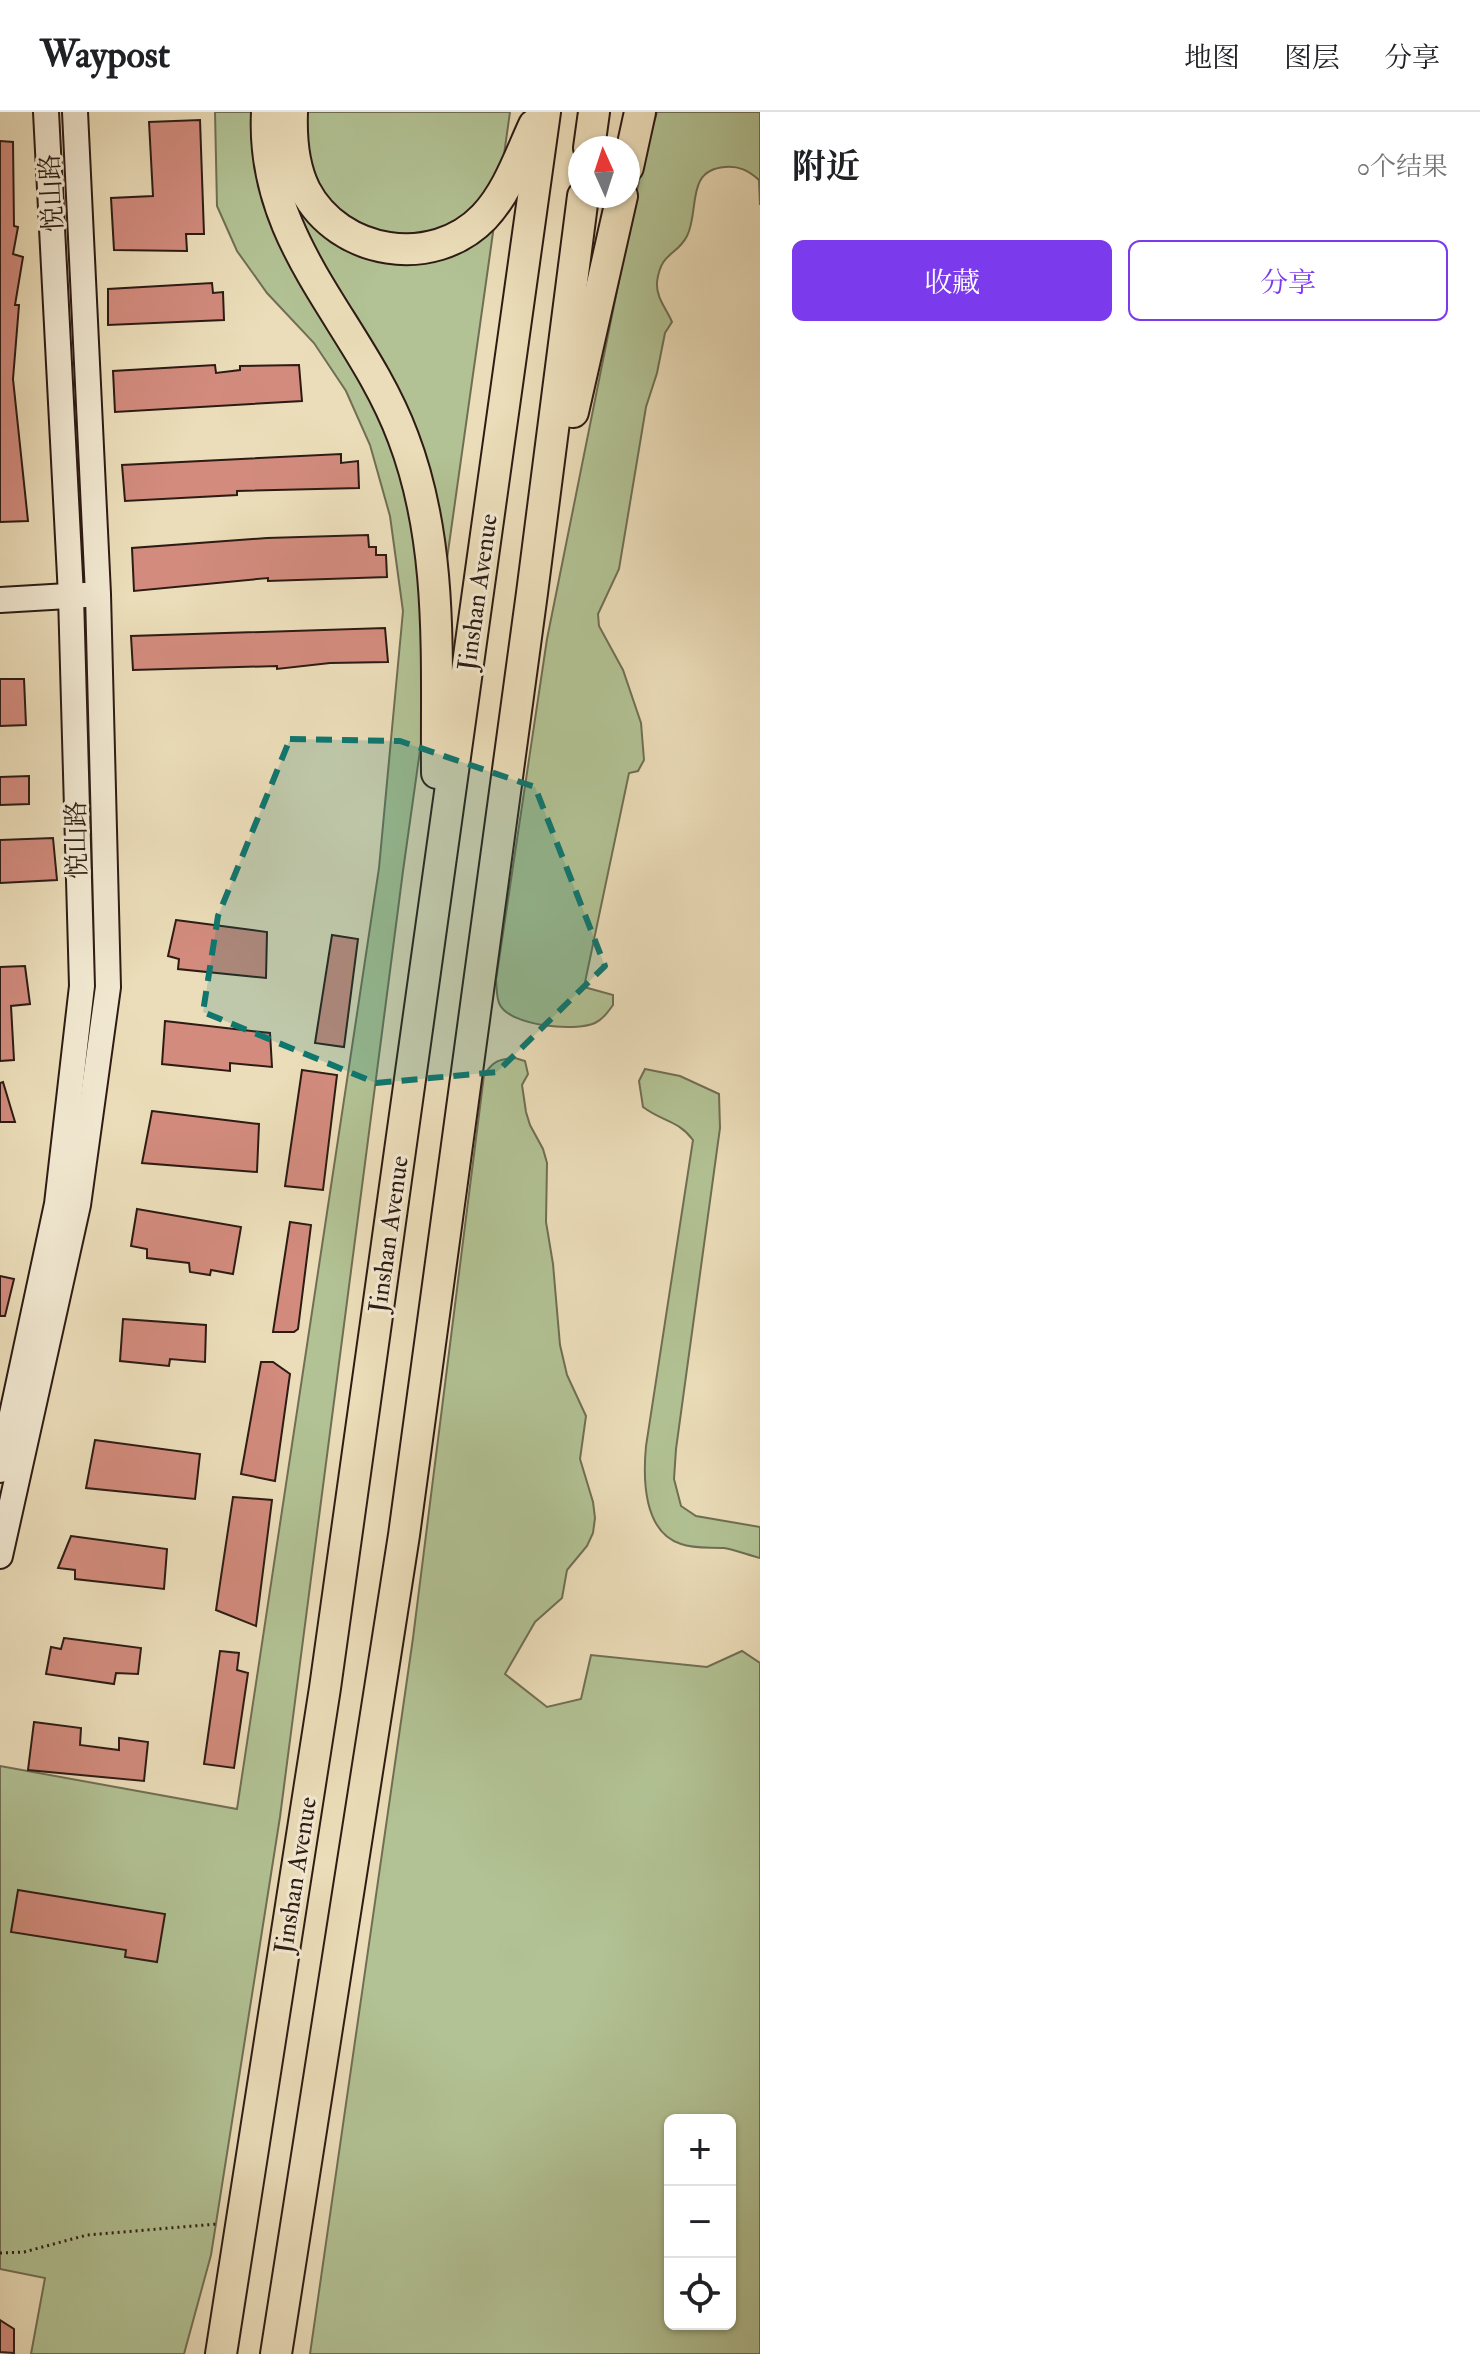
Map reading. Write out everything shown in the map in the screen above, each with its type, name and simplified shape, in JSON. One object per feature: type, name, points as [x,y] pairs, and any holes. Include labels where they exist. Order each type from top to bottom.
[{"type":"highway","points":[[267,112],[269,166],[286,226],[315,281],[390,404],[424,501],[436,613],[438,868]]},
{"type":"highway","points":[[292,112],[295,164],[305,190],[317,208],[352,237],[373,245],[420,249],[468,230],[485,216],[504,189],[542,112]]},
{"type":"highway","name":"Jinshan Avenue","points":[[221,2354],[231,2236],[325,1688],[542,112]]},
{"type":"highway","points":[[591,136],[594,112]]},
{"type":"highway","points":[[635,136],[640,112]]},
{"type":"highway","name":"Jinshan Avenue","points":[[276,2354],[404,1535],[581,208]]},
{"type":"highway","points":[[532,593],[619,208]]},
{"type":"highway","points":[[205,2354],[231,2236]]},
{"type":"main road","name":"悦山路","points":[[0,1467],[57,1204],[82,986],[71,596],[46,112]]},
{"type":"main road","name":"悦山路","points":[[0,1556],[78,1205],[108,987],[98,594],[75,112]]},
{"type":"main road","points":[[0,600],[98,594]]},
{"type":"main road","points":[[0,1406],[19,1383]]},
{"type":"path","points":[[0,2253],[24,2252],[87,2235],[231,2236]]},
{"type":"highlighted area","points":[[290,739],[400,741],[535,787],[605,966],[497,1072],[376,1083],[203,1012],[218,916]]},
{"type":"green space","points":[[215,112],[510,112],[403,871],[280,1817],[211,2255],[184,2354],[31,2354],[45,2278],[0,2269],[0,1766],[237,1809],[379,868],[403,611],[390,516],[370,445],[346,391],[314,343],[267,293],[237,251],[217,206]]},
{"type":"green space","points":[[657,112],[760,112],[760,205],[759,180],[743,169],[725,167],[704,175],[696,193],[687,236],[666,259],[659,272],[658,293],[672,322],[665,333],[646,407],[619,569],[598,614],[599,626],[623,670],[641,723],[644,760],[638,771],[629,773],[584,987],[613,995],[613,1005],[595,1023],[559,1027],[530,1022],[506,1012],[497,996],[496,980],[547,639],[634,208],[640,208],[642,166]]},
{"type":"green space","points":[[515,1058],[525,1061],[528,1074],[522,1085],[526,1112],[547,1163],[546,1222],[560,1345],[567,1375],[586,1416],[580,1459],[595,1518],[587,1546],[567,1570],[562,1598],[535,1622],[505,1674],[547,1707],[581,1699],[591,1655],[707,1667],[742,1651],[760,1663],[760,2354],[310,2354],[413,1638],[484,1075],[501,1060]]},
{"type":"green space","points":[[645,1069],[680,1076],[719,1094],[720,1128],[674,1479],[681,1506],[696,1516],[760,1527],[760,1558],[724,1548],[681,1544],[668,1538],[652,1516],[648,1502],[646,1446],[693,1140],[676,1125],[643,1107],[639,1081]]},
{"type":"building","points":[[200,120],[204,234],[186,234],[187,251],[114,250],[111,198],[153,196],[149,122]]},
{"type":"building","points":[[0,141],[13,142],[14,226],[18,227],[13,254],[23,257],[15,305],[19,305],[13,379],[28,521],[0,522]]},
{"type":"building","points":[[212,283],[213,293],[223,292],[224,320],[108,325],[108,289]]},
{"type":"building","points":[[215,365],[216,373],[240,370],[240,366],[299,365],[302,401],[115,412],[113,371]]},
{"type":"building","points":[[341,454],[341,463],[358,461],[359,488],[237,491],[237,495],[125,501],[122,465]]},
{"type":"building","points":[[368,535],[369,547],[376,547],[376,555],[386,555],[387,577],[268,581],[268,578],[134,591],[132,548],[267,538]]},
{"type":"building","points":[[385,628],[388,662],[330,663],[277,669],[277,666],[133,670],[131,636]]},
{"type":"building","points":[[0,679],[24,679],[26,725],[0,726]]},
{"type":"building","points":[[29,776],[29,804],[0,805],[0,777]]},
{"type":"building","points":[[53,838],[57,880],[0,883],[0,840]]},
{"type":"building","points":[[176,920],[267,932],[266,978],[178,969],[179,959],[168,956]]},
{"type":"building","points":[[332,935],[358,939],[344,1047],[315,1043]]},
{"type":"building","points":[[25,966],[30,1004],[11,1006],[14,1060],[0,1061],[0,967]]},
{"type":"building","points":[[165,1021],[270,1033],[272,1067],[230,1063],[230,1071],[162,1064]]},
{"type":"building","points":[[302,1070],[337,1075],[323,1190],[285,1186]]},
{"type":"building","points":[[3,1082],[15,1122],[0,1122],[0,1083]]},
{"type":"building","points":[[152,1111],[259,1124],[257,1172],[142,1163]]},
{"type":"building","points":[[137,1209],[241,1227],[233,1274],[211,1270],[210,1275],[190,1272],[189,1263],[147,1258],[147,1249],[131,1246]]},
{"type":"building","points":[[290,1222],[311,1225],[298,1329],[294,1332],[273,1332]]},
{"type":"building","points":[[0,1276],[14,1279],[5,1316],[0,1316]]},
{"type":"building","points":[[123,1319],[206,1325],[205,1362],[170,1359],[169,1366],[120,1361]]},
{"type":"building","points":[[261,1362],[273,1362],[290,1374],[275,1481],[241,1474]]},
{"type":"building","points":[[95,1440],[200,1454],[195,1499],[86,1488]]},
{"type":"building","points":[[233,1497],[272,1500],[256,1626],[216,1610]]},
{"type":"building","points":[[71,1536],[167,1549],[164,1589],[75,1579],[75,1570],[58,1568]]},
{"type":"building","points":[[64,1638],[141,1648],[138,1674],[116,1673],[114,1684],[46,1674],[51,1647],[61,1649]]},
{"type":"building","points":[[220,1651],[239,1653],[237,1670],[248,1673],[234,1768],[204,1764]]},
{"type":"building","points":[[34,1722],[81,1728],[80,1745],[119,1750],[119,1738],[148,1742],[144,1781],[28,1770]]},
{"type":"building","points":[[18,1890],[165,1914],[157,1962],[125,1957],[126,1950],[11,1932]]},
{"type":"building","points":[[0,2320],[14,2329],[14,2353],[0,2352]]}]
